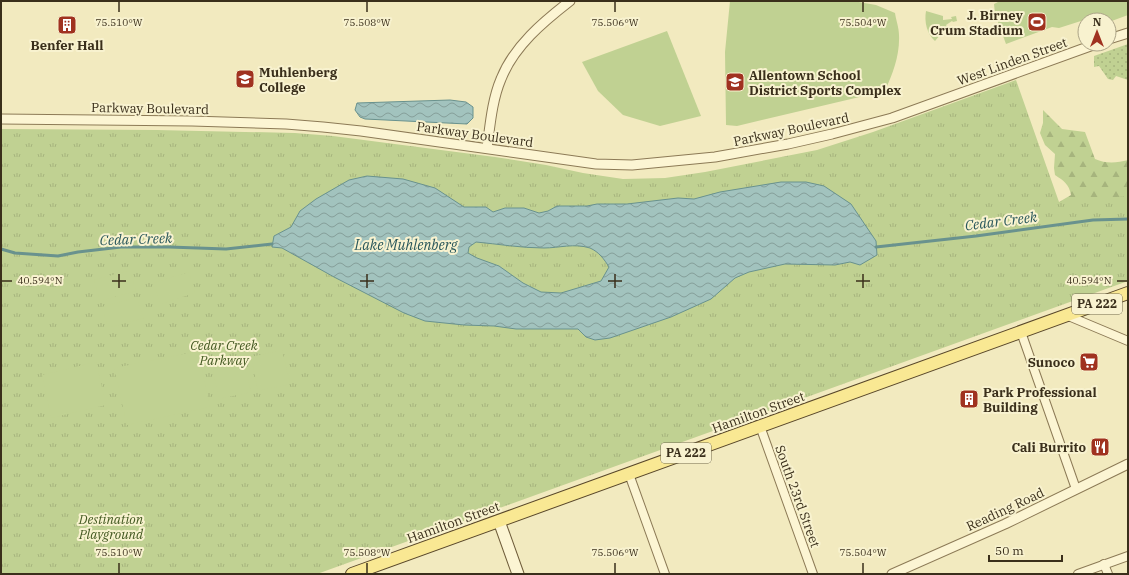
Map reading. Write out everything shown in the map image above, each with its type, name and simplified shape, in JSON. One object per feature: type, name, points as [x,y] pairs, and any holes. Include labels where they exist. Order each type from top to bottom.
[{"type":"main road","name":"Hamilton Street","points":[[352,574],[370,571],[499,521],[1128,293]]},
{"type":"main road","points":[[499,521],[518,574]]},
{"type":"street","points":[[487,148],[498,86],[507,65],[518,49],[536,30],[570,1]]},
{"type":"street","points":[[1117,36],[1128,32]]},
{"type":"street","name":"West Linden Street","points":[[937,102],[1077,51]]},
{"type":"street","name":"Parkway Boulevard","points":[[1,119],[192,121],[286,124],[361,131],[605,165],[632,165],[678,162],[752,152],[878,122],[937,102]]},
{"type":"street","points":[[1066,315],[1128,341]]},
{"type":"street","points":[[1021,332],[1076,489]]},
{"type":"street","name":"South 23rd Street","points":[[760,426],[813,574]]},
{"type":"street","name":"Reading Road","points":[[892,574],[1005,524],[1128,464]]},
{"type":"street","points":[[629,474],[665,574]]},
{"type":"street","points":[[1078,574],[1128,556]]},
{"type":"street","points":[[1104,564],[1108,574]]},
{"type":"green space","points":[[730,1],[853,1],[876,5],[895,13],[899,32],[898,50],[893,71],[885,91],[737,126],[726,125],[725,52]]},
{"type":"green space","name":"J. Birney Crum Stadium","points":[[1000,1],[1128,1],[1128,15],[1117,19],[1117,12],[1077,12],[1077,22],[1059,28],[1052,27],[1006,44],[995,14],[994,4]]},
{"type":"green space","points":[[926,11],[943,16],[943,20],[952,19],[951,17],[956,16],[957,21],[952,21],[946,25],[947,27],[935,41],[927,28],[925,19]]},
{"type":"green space","points":[[667,31],[701,116],[660,126],[623,115],[598,91],[582,62]]},
{"type":"green space","points":[[1128,44],[1128,80],[1116,76],[1113,80],[1108,79],[1099,66],[1094,67],[1094,56],[1105,52],[1117,52],[1117,48]]},
{"type":"green space","name":"Cedar Creek Parkway","points":[[1016,80],[1059,202],[1128,196],[1128,281],[317,574],[1,574],[1,129],[295,133],[333,136],[495,157],[623,179],[665,178],[705,172],[817,150],[873,132]]},
{"type":"green space","points":[[1043,110],[1062,129],[1085,132],[1095,159],[1103,162],[1120,162],[1128,160],[1128,215],[1059,202],[1071,195],[1066,183],[1055,175],[1055,154],[1045,145],[1040,133],[1043,123]]},
{"type":"green space","points":[[130,270],[136,291],[100,301],[94,280]]},
{"type":"green space","points":[[189,272],[195,293],[160,304],[153,283]]},
{"type":"green space","points":[[137,297],[144,318],[108,328],[102,307]]},
{"type":"green space","points":[[282,350],[290,384],[258,391],[251,357]]},
{"type":"green space","points":[[198,351],[210,407],[127,425],[114,368]]},
{"type":"green space","points":[[243,359],[251,392],[219,399],[212,366]]},
{"type":"green space","points":[[96,362],[106,405],[51,418],[42,375]]},
{"type":"water","points":[[450,100],[466,102],[473,107],[473,118],[467,124],[365,119],[360,117],[355,110],[357,103]]},
{"type":"water","name":"Lake Muhlenberg","points":[[367,176],[403,179],[435,188],[464,207],[486,207],[493,212],[505,208],[524,208],[539,213],[548,211],[557,206],[627,204],[678,198],[694,199],[720,192],[781,182],[806,182],[824,186],[851,204],[876,241],[877,255],[860,265],[850,262],[835,265],[785,264],[749,272],[735,278],[711,299],[671,317],[610,338],[595,340],[586,337],[578,329],[516,329],[425,321],[404,313],[282,248],[272,247],[274,236],[291,227],[300,211],[316,199],[349,180]],"holes":[[[476,242],[535,248],[572,246],[590,248],[596,252],[609,267],[601,281],[561,293],[541,292],[523,283],[499,266],[468,253],[469,247]]]},
{"type":"waterway","name":"Cedar Creek","points":[[876,247],[976,236],[1093,220],[1128,219]]},
{"type":"waterway","name":"Cedar Creek","points":[[1,249],[15,253],[58,256],[121,247],[226,249],[272,244]]},
{"type":"place","name":"J. Birney Crum Stadium","points":[[1037,22]]},
{"type":"place","name":"Benfer Hall","points":[[67,25]]},
{"type":"place","name":"Muhlenberg College","points":[[245,79]]},
{"type":"place","name":"Allentown School District Sports Complex","points":[[735,82]]},
{"type":"place","name":"Sunoco","points":[[1089,362]]},
{"type":"place","name":"Park Professional Building","points":[[969,399]]},
{"type":"place","name":"Cali Burrito","points":[[1100,447]]},
{"type":"park label","name":"Destination Playground","points":[[111,526]]}]
